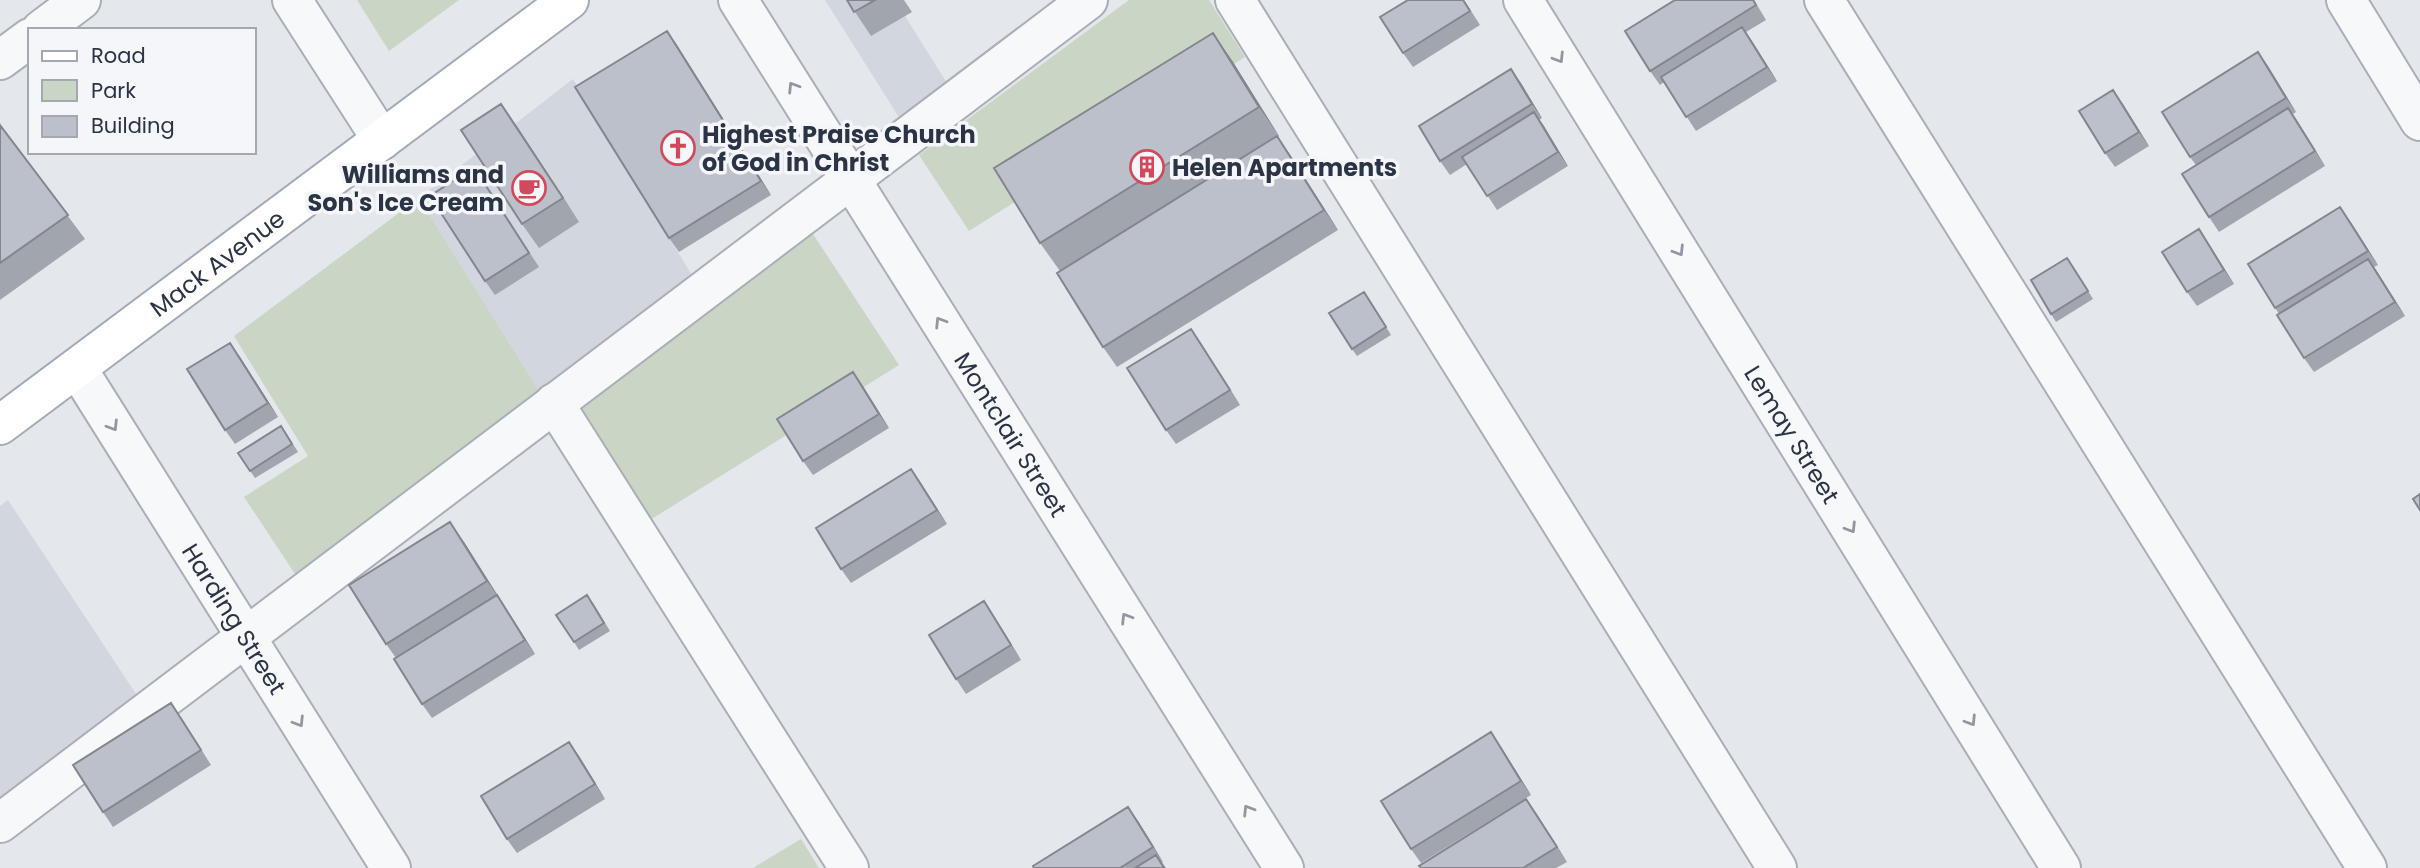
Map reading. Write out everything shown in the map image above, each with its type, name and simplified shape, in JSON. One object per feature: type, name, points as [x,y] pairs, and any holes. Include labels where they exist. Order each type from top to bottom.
[{"type":"main road","name":"Mack Avenue","points":[[0,425],[569,0]]},
{"type":"street","points":[[44,28],[81,0]]},
{"type":"street","points":[[292,0],[382,140]]},
{"type":"street","name":"Montclair Street","points":[[738,0],[1284,868]]},
{"type":"street","points":[[0,823],[1088,0]]},
{"type":"street","points":[[1235,0],[1777,868]]},
{"type":"street","name":"Lemay Street","points":[[1523,0],[2062,868]]},
{"type":"street","points":[[1824,0],[2367,868]]},
{"type":"street","points":[[2346,0],[2420,121]]},
{"type":"street","name":"Harding Street","points":[[77,368],[391,868]]},
{"type":"street","points":[[554,403],[849,868]]},
{"type":"shaded area","points":[[825,0],[895,0],[950,88],[902,122]]},
{"type":"shaded area","points":[[573,79],[693,277],[541,394],[419,198]]},
{"type":"shaded area","points":[[8,500],[138,697],[0,806],[0,506]]},
{"type":"green space","points":[[357,0],[459,0],[389,51]]},
{"type":"green space","points":[[1129,0],[1209,0],[1245,57],[969,231],[919,155]]},
{"type":"green space","points":[[419,198],[541,394],[297,577],[244,497],[308,456],[234,336]]},
{"type":"green space","points":[[813,234],[899,365],[650,520],[578,410]]},
{"type":"green space","points":[[801,839],[819,868],[753,868]]},
{"type":"building","points":[[847,0],[875,0],[854,12]]},
{"type":"building","points":[[1408,0],[1463,0],[1470,11],[1403,53],[1380,17]]},
{"type":"building","points":[[1675,0],[1753,0],[1756,5],[1650,71],[1625,31]]},
{"type":"building","points":[[1742,27],[1767,67],[1686,117],[1661,77]]},
{"type":"building","name":"Highest Praise Church of God in Christ","points":[[667,31],[761,181],[669,238],[575,87]]},
{"type":"building","points":[[1213,33],[1259,107],[1040,243],[994,168]]},
{"type":"building","points":[[2258,52],[2286,98],[2190,157],[2162,112]]},
{"type":"building","points":[[1511,69],[1532,104],[1440,161],[1419,126]]},
{"type":"building","points":[[2113,90],[2139,132],[2105,153],[2079,111]]},
{"type":"building","name":"Williams and Son's Ice Cream","points":[[501,104],[563,198],[522,224],[461,130]]},
{"type":"building","points":[[2288,108],[2315,151],[2209,217],[2182,174]]},
{"type":"building","points":[[1534,112],[1558,152],[1487,196],[1462,157]]},
{"type":"building","points":[[0,125],[68,215],[0,263]]},
{"type":"building","points":[[1277,136],[1324,210],[1103,347],[1057,273]]},
{"type":"building","points":[[474,167],[529,253],[485,281],[430,196]]},
{"type":"building","points":[[2340,207],[2368,251],[2275,308],[2248,264]]},
{"type":"building","points":[[2199,229],[2224,270],[2187,292],[2162,252]]},
{"type":"building","points":[[2067,258],[2088,291],[2051,314],[2031,280]]},
{"type":"building","points":[[2368,259],[2395,302],[2304,358],[2277,315]]},
{"type":"building","points":[[1364,292],[1386,327],[1352,349],[1329,313]]},
{"type":"building","points":[[1191,329],[1230,390],[1166,430],[1127,368]]},
{"type":"building","points":[[230,343],[268,403],[225,430],[187,369]]},
{"type":"building","points":[[853,372],[879,414],[803,461],[777,419]]},
{"type":"building","points":[[281,426],[292,444],[250,471],[238,453]]},
{"type":"building","points":[[911,469],[937,510],[841,569],[816,528]]},
{"type":"building","points":[[2420,494],[2420,510],[2413,499]]},
{"type":"building","points":[[450,522],[487,581],[386,644],[349,585]]},
{"type":"building","points":[[497,595],[525,640],[422,704],[394,659]]},
{"type":"building","points":[[587,595],[604,623],[574,642],[556,615]]},
{"type":"building","points":[[984,601],[1011,645],[956,679],[929,635]]},
{"type":"building","points":[[171,703],[201,750],[103,812],[73,765]]},
{"type":"building","points":[[1491,732],[1521,781],[1411,849],[1381,801]]},
{"type":"building","points":[[569,742],[595,784],[507,839],[481,796]]},
{"type":"building","points":[[1526,799],[1557,847],[1523,868],[1419,866]]},
{"type":"building","points":[[1128,807],[1153,847],[1120,868],[1034,868],[1033,866]]},
{"type":"building","points":[[1156,855],[1164,868],[1135,868]]},
{"type":"place","name":"Highest Praise Church of God in Christ","points":[[678,148]]},
{"type":"place","name":"Helen Apartments","points":[[1147,167]]},
{"type":"place","name":"Williams and Son's Ice Cream","points":[[529,188]]}]
